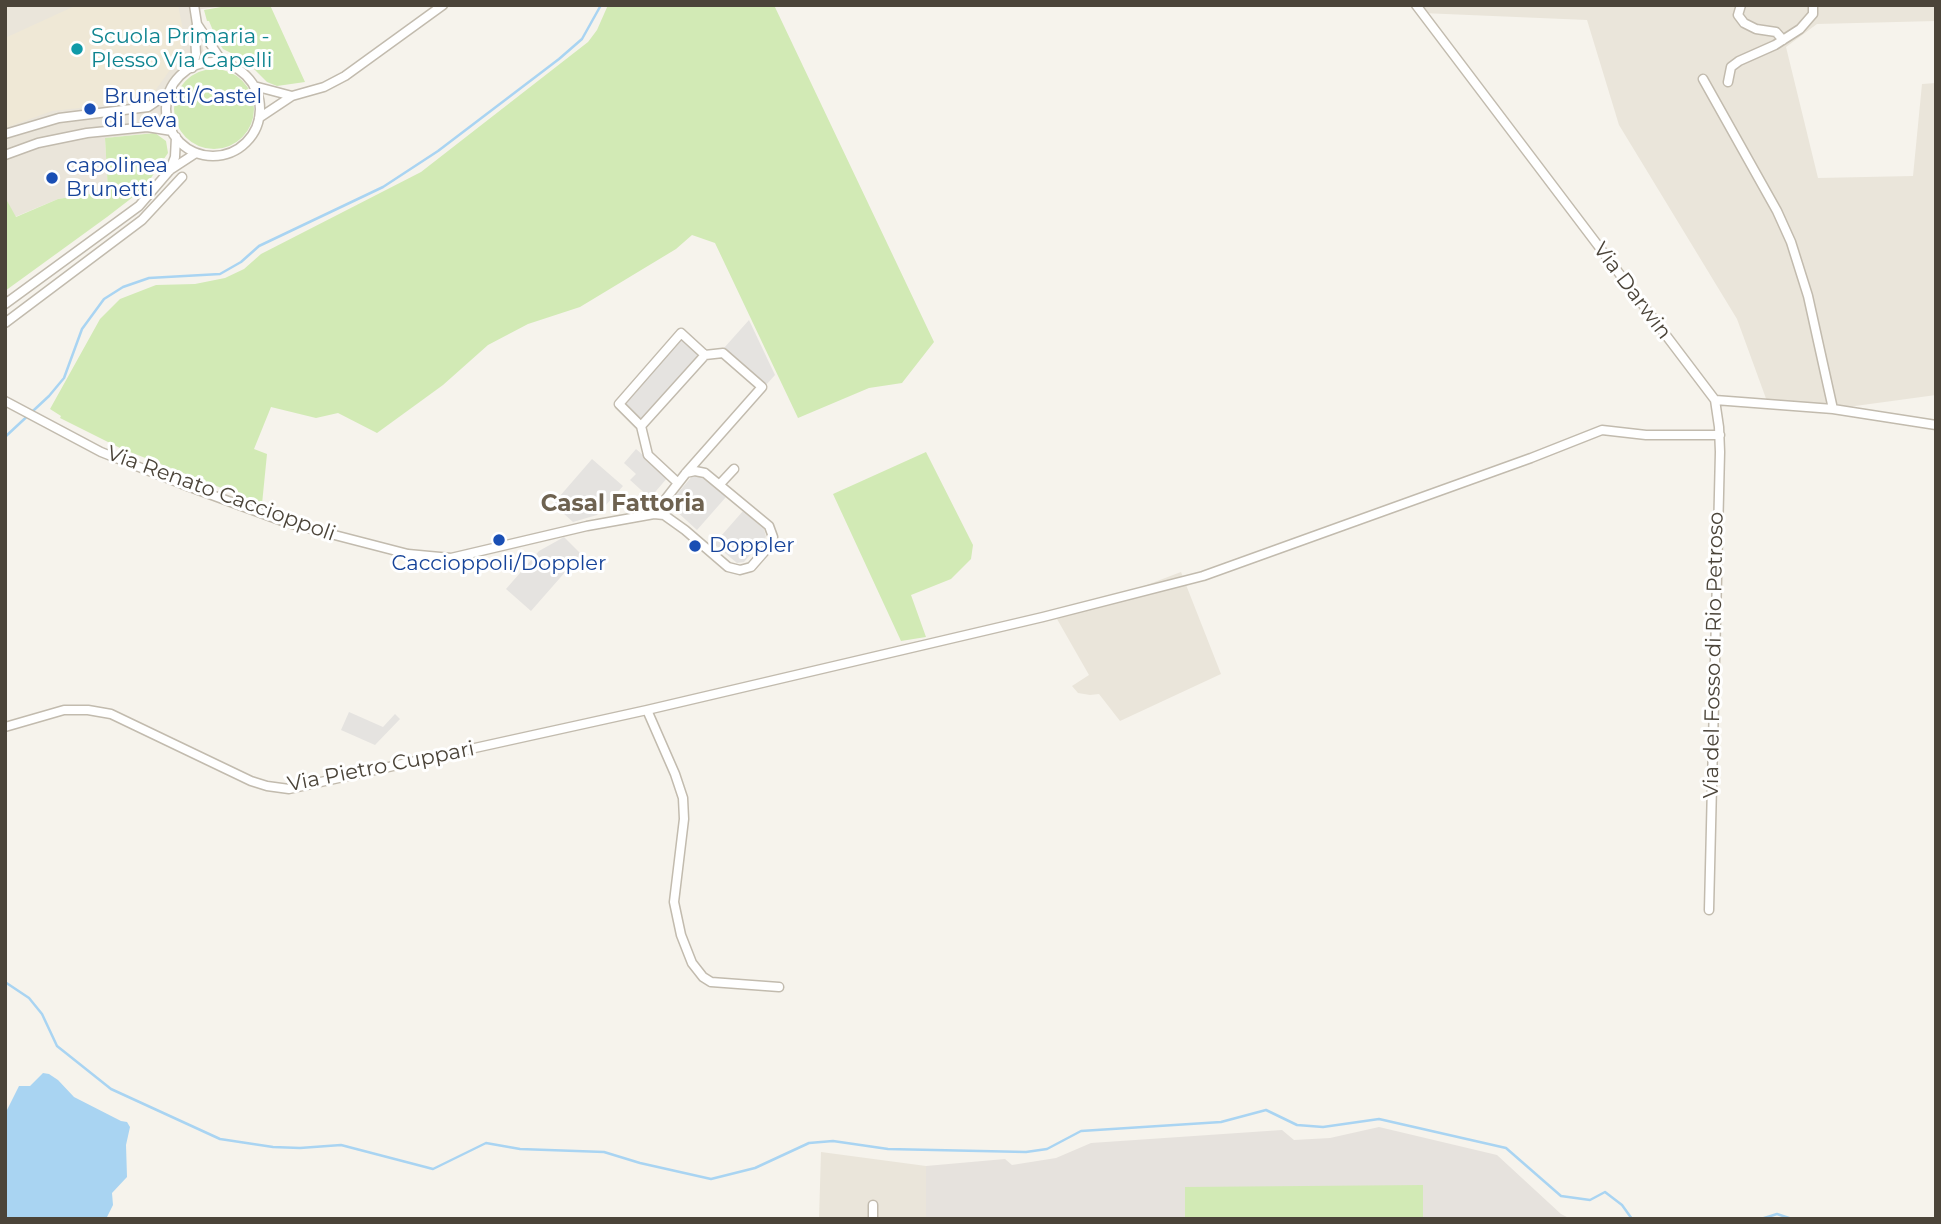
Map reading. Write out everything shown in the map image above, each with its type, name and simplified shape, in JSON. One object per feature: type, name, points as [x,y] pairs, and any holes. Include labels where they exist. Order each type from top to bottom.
[{"type":"street","points":[[191,68],[197,24],[194,5]]},
{"type":"street","points":[[259,118],[292,96],[345,76],[443,5]]},
{"type":"street","name":"Via Darwin","points":[[1416,5],[1715,400]]},
{"type":"street","points":[[1741,5],[1738,15],[1744,23],[1756,29],[1776,32],[1783,40]]},
{"type":"street","points":[[1728,82],[1731,67],[1800,29],[1813,14],[1813,5]]},
{"type":"street","points":[[197,24],[223,63]]},
{"type":"street","points":[[5,134],[60,117],[148,107],[167,94],[180,76],[205,63],[223,63],[241,71],[254,86],[258,96],[259,118],[249,139],[240,147],[219,155],[196,153],[174,134],[147,127],[87,133],[38,143],[5,155]]},
{"type":"street","points":[[1703,79],[1777,211],[1791,242],[1808,296],[1833,409]]},
{"type":"street","points":[[254,86],[292,96]]},
{"type":"street","points":[[167,94],[167,114],[174,134],[175,157],[170,170]]},
{"type":"street","points":[[5,304],[139,206],[170,170],[196,153]]},
{"type":"street","points":[[5,323],[142,220],[182,177]]},
{"type":"street","points":[[677,482],[647,453],[641,426],[619,404],[681,333],[705,355]]},
{"type":"street","points":[[641,426],[705,355],[723,353],[762,387],[685,473],[677,482],[654,514],[664,515],[728,566],[740,570],[749,569],[769,548],[773,540],[772,533],[763,520],[705,473],[685,473]]},
{"type":"street","points":[[1715,400],[1833,409],[1936,425]]},
{"type":"street","name":"Via del Fosso di Rio Petroso","points":[[1709,910],[1720,435],[1715,400]]},
{"type":"street","name":"Via Renato Caccioppoli","points":[[9,403],[114,458],[288,523],[417,556],[452,558],[587,526],[654,514]]},
{"type":"street","name":"Via Pietro Cuppari","points":[[5,727],[64,710],[89,709],[111,714],[251,781],[289,789],[647,710],[1043,617],[1203,576],[1602,430],[1646,435],[1720,435]]},
{"type":"street","points":[[720,484],[734,469]]},
{"type":"street","points":[[647,710],[676,774],[683,798],[684,819],[674,902],[681,935],[692,963],[702,977],[711,982],[779,987]]},
{"type":"street","points":[[873,1205],[873,1219]]},
{"type":"shaded area","points":[[5,5],[232,5],[195,10],[206,63],[192,68],[171,88],[172,131],[105,138],[108,191],[58,199],[15,217],[5,197]]},
{"type":"shaded area","points":[[77,5],[178,5],[184,35],[181,55],[152,95],[146,99],[52,111],[5,128],[5,38]]},
{"type":"shaded area","points":[[1416,5],[1936,5],[1936,21],[1817,24],[1786,47],[1818,178],[1913,176],[1922,84],[1936,83],[1936,395],[1833,409],[1768,404],[1737,319],[1619,125],[1587,20],[1422,13]]},
{"type":"shaded area","points":[[749,320],[775,375],[766,385],[724,348]]},
{"type":"shaded area","points":[[680,337],[700,353],[643,420],[623,402]]},
{"type":"shaded area","points":[[636,449],[668,477],[650,498],[630,480],[636,474],[624,463]]},
{"type":"shaded area","points":[[592,459],[623,486],[597,515],[573,522],[553,504]]},
{"type":"shaded area","points":[[694,474],[703,477],[726,497],[697,530],[675,510],[671,501]]},
{"type":"shaded area","points":[[743,511],[764,529],[766,537],[744,562],[737,563],[714,544]]},
{"type":"shaded area","points":[[564,537],[581,554],[531,611],[506,589],[539,551]]},
{"type":"shaded area","points":[[1181,572],[1221,674],[1120,721],[1099,694],[1078,693],[1072,686],[1089,675],[1057,619]]},
{"type":"shaded area","points":[[349,712],[383,727],[395,714],[400,719],[375,745],[341,730]]},
{"type":"shaded area","points":[[1379,1127],[1497,1155],[1561,1214],[1571,1219],[926,1219],[926,1166],[1005,1159],[1012,1165],[1056,1158],[1091,1143],[1282,1130],[1294,1140],[1330,1138]]},
{"type":"shaded area","points":[[821,1152],[926,1166],[926,1219],[819,1219]]},
{"type":"green space","points":[[232,5],[270,5],[305,82],[277,86],[267,82],[245,60],[223,49],[207,21],[204,10]]},
{"type":"green space","points":[[608,5],[774,5],[934,342],[902,383],[869,388],[798,418],[715,243],[692,235],[676,249],[580,307],[528,324],[488,345],[443,385],[377,433],[338,413],[316,418],[271,407],[254,449],[267,454],[262,504],[120,448],[60,418],[61,416],[50,409],[100,319],[120,299],[156,285],[195,284],[225,278],[244,269],[261,254],[421,172],[588,42],[597,30]]},
{"type":"green space","points":[[214,69],[229,72],[242,81],[251,94],[254,109],[251,124],[242,137],[229,146],[214,149],[199,146],[186,137],[177,124],[174,109],[177,94],[186,81],[199,72]]},
{"type":"green space","points":[[155,133],[166,141],[168,153],[151,178],[133,197],[5,291],[5,197],[16,217],[58,199],[108,191],[105,138]]},
{"type":"green space","points":[[926,452],[973,545],[971,559],[951,579],[911,595],[926,637],[901,641],[833,494]]},
{"type":"green space","points":[[1423,1185],[1423,1219],[1185,1219],[1185,1187]]},
{"type":"water","points":[[43,1073],[58,1080],[74,1097],[127,1122],[130,1127],[126,1145],[127,1177],[112,1193],[113,1205],[106,1219],[5,1219],[7,1110],[19,1086],[30,1086]]},
{"type":"waterway","points":[[5,437],[49,396],[64,378],[82,329],[104,299],[123,287],[149,278],[220,274],[241,262],[259,246],[383,187],[438,151],[559,59],[582,39],[601,5]]},
{"type":"waterway","points":[[5,982],[29,998],[42,1014],[57,1046],[111,1089],[220,1139],[273,1147],[341,1145],[433,1169],[486,1143],[520,1149],[604,1152],[711,1179],[755,1168],[809,1143],[833,1141],[888,1149],[1026,1152],[1047,1149],[1081,1131],[1221,1122],[1266,1110],[1297,1125],[1323,1127],[1379,1119],[1506,1148],[1561,1196],[1590,1200],[1605,1192],[1622,1205],[1632,1219]]},
{"type":"waterway","points":[[1761,1219],[1777,1214],[1792,1219]]},
{"type":"place","name":"Scuola Primaria - Plesso Via Capelli","points":[[77,49]]},
{"type":"place","name":"Brunetti/Castel di Leva","points":[[90,109]]},
{"type":"place","name":"capolinea Brunetti","points":[[52,178]]},
{"type":"place","name":"Caccioppoli/Doppler","points":[[499,540]]},
{"type":"place","name":"Doppler","points":[[695,546]]},
{"type":"district","name":"Casal Fattoria","points":[[623,504]]}]
